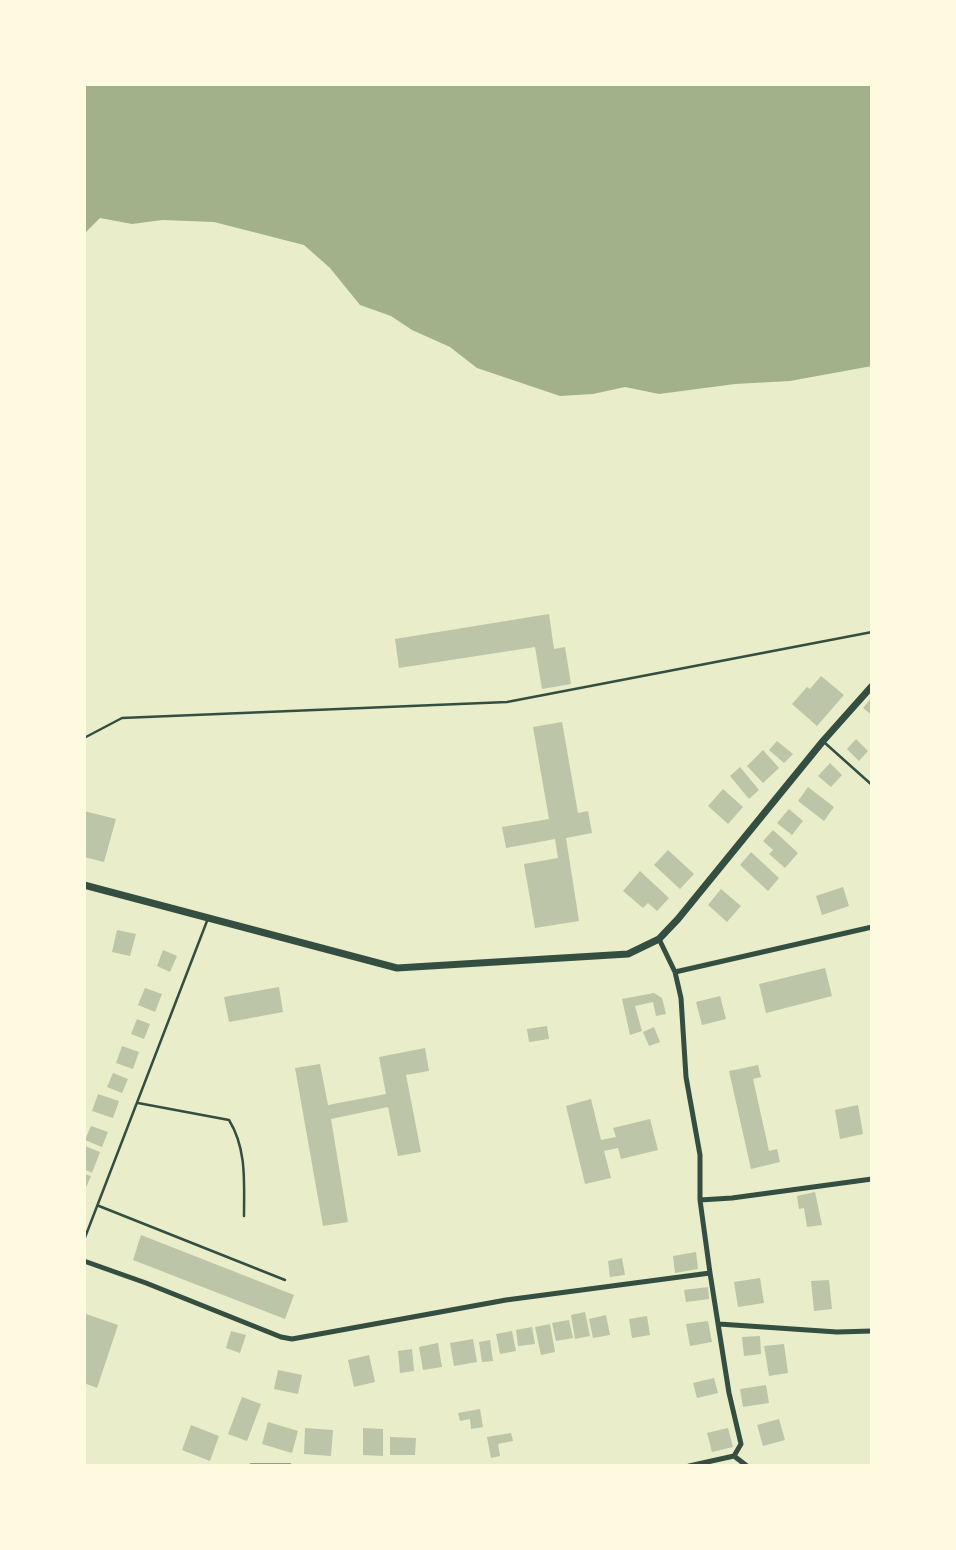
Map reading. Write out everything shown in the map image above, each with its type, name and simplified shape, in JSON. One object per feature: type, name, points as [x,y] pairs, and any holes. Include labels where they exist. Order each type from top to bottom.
[{"type":"street","points":[[84,885],[397,968],[628,954],[659,939],[823,741],[872,687]]},
{"type":"street","points":[[675,972],[872,926]]},
{"type":"street","points":[[659,939],[675,972],[681,998],[686,1077],[700,1155],[700,1200],[729,1393],[741,1444],[734,1456],[690,1466]]},
{"type":"street","points":[[700,1200],[872,1179]]},
{"type":"street","points":[[84,1261],[292,1339],[506,1300],[710,1273]]},
{"type":"street","points":[[719,1324],[837,1332],[872,1331]]},
{"type":"street","points":[[734,1456],[747,1466]]},
{"type":"street","points":[[251,1466],[290,1466]]},
{"type":"lane","points":[[84,738],[122,718],[507,702],[872,632]]},
{"type":"lane","points":[[823,741],[872,785]]},
{"type":"lane","points":[[84,1240],[208,918]]},
{"type":"lane","points":[[138,1103],[229,1120],[238,1133],[243,1160],[244,1216]]},
{"type":"lane","points":[[99,1206],[285,1280]]},
{"type":"shaded area","points":[[84,84],[872,84],[872,366],[790,381],[735,384],[659,394],[625,387],[593,394],[560,396],[477,368],[450,347],[412,330],[391,316],[360,305],[330,268],[304,245],[214,222],[162,220],[132,224],[100,218],[84,234]]},
{"type":"building","points":[[549,614],[554,649],[565,647],[571,684],[542,689],[535,647],[399,668],[395,639]]},
{"type":"building","points":[[821,676],[844,695],[817,726],[792,704]]},
{"type":"building","points":[[872,697],[872,715],[863,708]]},
{"type":"building","points":[[562,722],[578,813],[588,811],[592,833],[566,838],[579,921],[535,928],[524,864],[558,858],[555,839],[506,848],[502,827],[549,819],[533,727]]},
{"type":"building","points":[[856,739],[868,751],[859,761],[847,749]]},
{"type":"building","points":[[777,741],[793,754],[784,763],[769,750]]},
{"type":"building","points":[[763,750],[779,768],[763,783],[747,766]]},
{"type":"building","points":[[830,763],[842,775],[831,787],[818,776]]},
{"type":"building","points":[[740,767],[759,790],[749,799],[730,776]]},
{"type":"building","points":[[808,787],[834,807],[824,821],[798,801]]},
{"type":"building","points":[[723,789],[743,807],[728,824],[708,806]]},
{"type":"building","points":[[789,809],[803,821],[792,835],[777,823]]},
{"type":"building","points":[[84,811],[116,819],[104,862],[84,857]]},
{"type":"building","points":[[773,830],[798,853],[785,868],[769,854],[773,850],[763,841]]},
{"type":"building","points":[[668,850],[694,874],[680,889],[654,865]]},
{"type":"building","points":[[751,852],[779,878],[768,891],[740,865]]},
{"type":"building","points":[[640,871],[669,898],[657,911],[648,903],[643,908],[623,891]]},
{"type":"building","points":[[843,887],[849,906],[822,915],[816,896]]},
{"type":"building","points":[[721,889],[741,906],[727,922],[708,905]]},
{"type":"building","points":[[117,930],[136,934],[130,956],[112,952]]},
{"type":"building","points":[[163,950],[177,956],[170,972],[157,966]]},
{"type":"building","points":[[825,968],[832,996],[766,1013],[759,984]]},
{"type":"building","points":[[279,987],[283,1012],[229,1022],[224,997]]},
{"type":"building","points":[[145,988],[162,994],[155,1012],[138,1005]]},
{"type":"building","points":[[654,993],[662,998],[666,1014],[656,1016],[653,1002],[635,1006],[642,1031],[630,1035],[622,999]]},
{"type":"building","points":[[720,996],[726,1019],[702,1025],[696,1002]]},
{"type":"building","points":[[137,1019],[150,1024],[144,1039],[131,1034]]},
{"type":"building","points":[[547,1026],[549,1039],[529,1042],[527,1029]]},
{"type":"building","points":[[654,1027],[660,1042],[649,1046],[643,1032]]},
{"type":"building","points":[[122,1046],[139,1052],[133,1069],[116,1063]]},
{"type":"building","points":[[425,1048],[429,1071],[406,1075],[421,1152],[398,1156],[388,1107],[331,1119],[348,1222],[323,1226],[295,1068],[320,1064],[328,1105],[386,1094],[379,1057]]},
{"type":"building","points":[[758,1065],[761,1077],[753,1079],[769,1151],[777,1149],[780,1162],[751,1169],[729,1071]]},
{"type":"building","points":[[113,1073],[128,1079],[122,1093],[107,1087]]},
{"type":"building","points":[[98,1094],[119,1101],[113,1118],[92,1111]]},
{"type":"building","points":[[591,1099],[601,1140],[616,1137],[613,1128],[650,1119],[658,1150],[621,1159],[618,1148],[604,1151],[611,1178],[585,1184],[566,1106]]},
{"type":"building","points":[[858,1105],[863,1134],[840,1139],[835,1110]]},
{"type":"building","points":[[91,1126],[108,1132],[102,1147],[85,1140]]},
{"type":"building","points":[[85,1146],[100,1152],[92,1173],[84,1169]]},
{"type":"building","points":[[84,1174],[91,1176],[84,1192]]},
{"type":"building","points":[[815,1192],[822,1225],[807,1227],[804,1208],[799,1209],[797,1196]]},
{"type":"building","points":[[141,1235],[294,1295],[285,1319],[133,1260]]},
{"type":"building","points":[[696,1252],[698,1269],[675,1273],[673,1256]]},
{"type":"building","points":[[622,1258],[625,1275],[610,1277],[608,1261]]},
{"type":"building","points":[[760,1278],[764,1303],[738,1307],[734,1282]]},
{"type":"building","points":[[829,1280],[832,1309],[814,1311],[811,1281]]},
{"type":"building","points":[[708,1287],[709,1299],[686,1302],[684,1290]]},
{"type":"building","points":[[585,1312],[590,1336],[575,1339],[571,1315]]},
{"type":"building","points":[[86,1314],[118,1325],[97,1388],[84,1383]]},
{"type":"building","points":[[606,1315],[610,1335],[593,1338],[589,1319]]},
{"type":"building","points":[[647,1316],[650,1335],[632,1338],[629,1319]]},
{"type":"building","points":[[569,1320],[573,1338],[556,1341],[552,1323]]},
{"type":"building","points":[[708,1321],[712,1342],[690,1346],[686,1324]]},
{"type":"building","points":[[550,1324],[555,1352],[541,1355],[535,1327]]},
{"type":"building","points":[[532,1327],[535,1344],[518,1346],[516,1330]]},
{"type":"building","points":[[231,1331],[246,1335],[240,1353],[226,1348]]},
{"type":"building","points":[[512,1331],[516,1351],[500,1354],[496,1334]]},
{"type":"building","points":[[760,1336],[761,1354],[744,1356],[742,1337]]},
{"type":"building","points":[[473,1339],[477,1362],[454,1366],[450,1343]]},
{"type":"building","points":[[490,1340],[493,1361],[482,1362],[479,1342]]},
{"type":"building","points":[[438,1343],[442,1367],[423,1370],[419,1347]]},
{"type":"building","points":[[784,1344],[788,1373],[769,1376],[764,1346]]},
{"type":"building","points":[[412,1349],[414,1371],[400,1373],[398,1351]]},
{"type":"building","points":[[369,1355],[375,1382],[354,1387],[348,1360]]},
{"type":"building","points":[[278,1370],[302,1375],[298,1394],[274,1389]]},
{"type":"building","points":[[714,1378],[718,1393],[697,1398],[693,1383]]},
{"type":"building","points":[[766,1385],[769,1403],[743,1407],[740,1389]]},
{"type":"building","points":[[242,1397],[261,1404],[247,1441],[228,1434]]},
{"type":"building","points":[[480,1409],[483,1427],[471,1429],[470,1419],[460,1421],[458,1413]]},
{"type":"building","points":[[779,1419],[785,1440],[763,1446],[757,1425]]},
{"type":"building","points":[[268,1422],[298,1431],[292,1453],[262,1444]]},
{"type":"building","points":[[191,1425],[219,1436],[210,1461],[182,1450]]},
{"type":"building","points":[[305,1428],[333,1430],[331,1456],[304,1454]]},
{"type":"building","points":[[363,1428],[383,1429],[383,1456],[363,1455]]},
{"type":"building","points":[[728,1428],[733,1447],[712,1452],[707,1433]]},
{"type":"building","points":[[511,1433],[513,1441],[498,1444],[500,1456],[491,1458],[487,1437]]},
{"type":"building","points":[[390,1437],[416,1438],[415,1455],[390,1455]]}]
